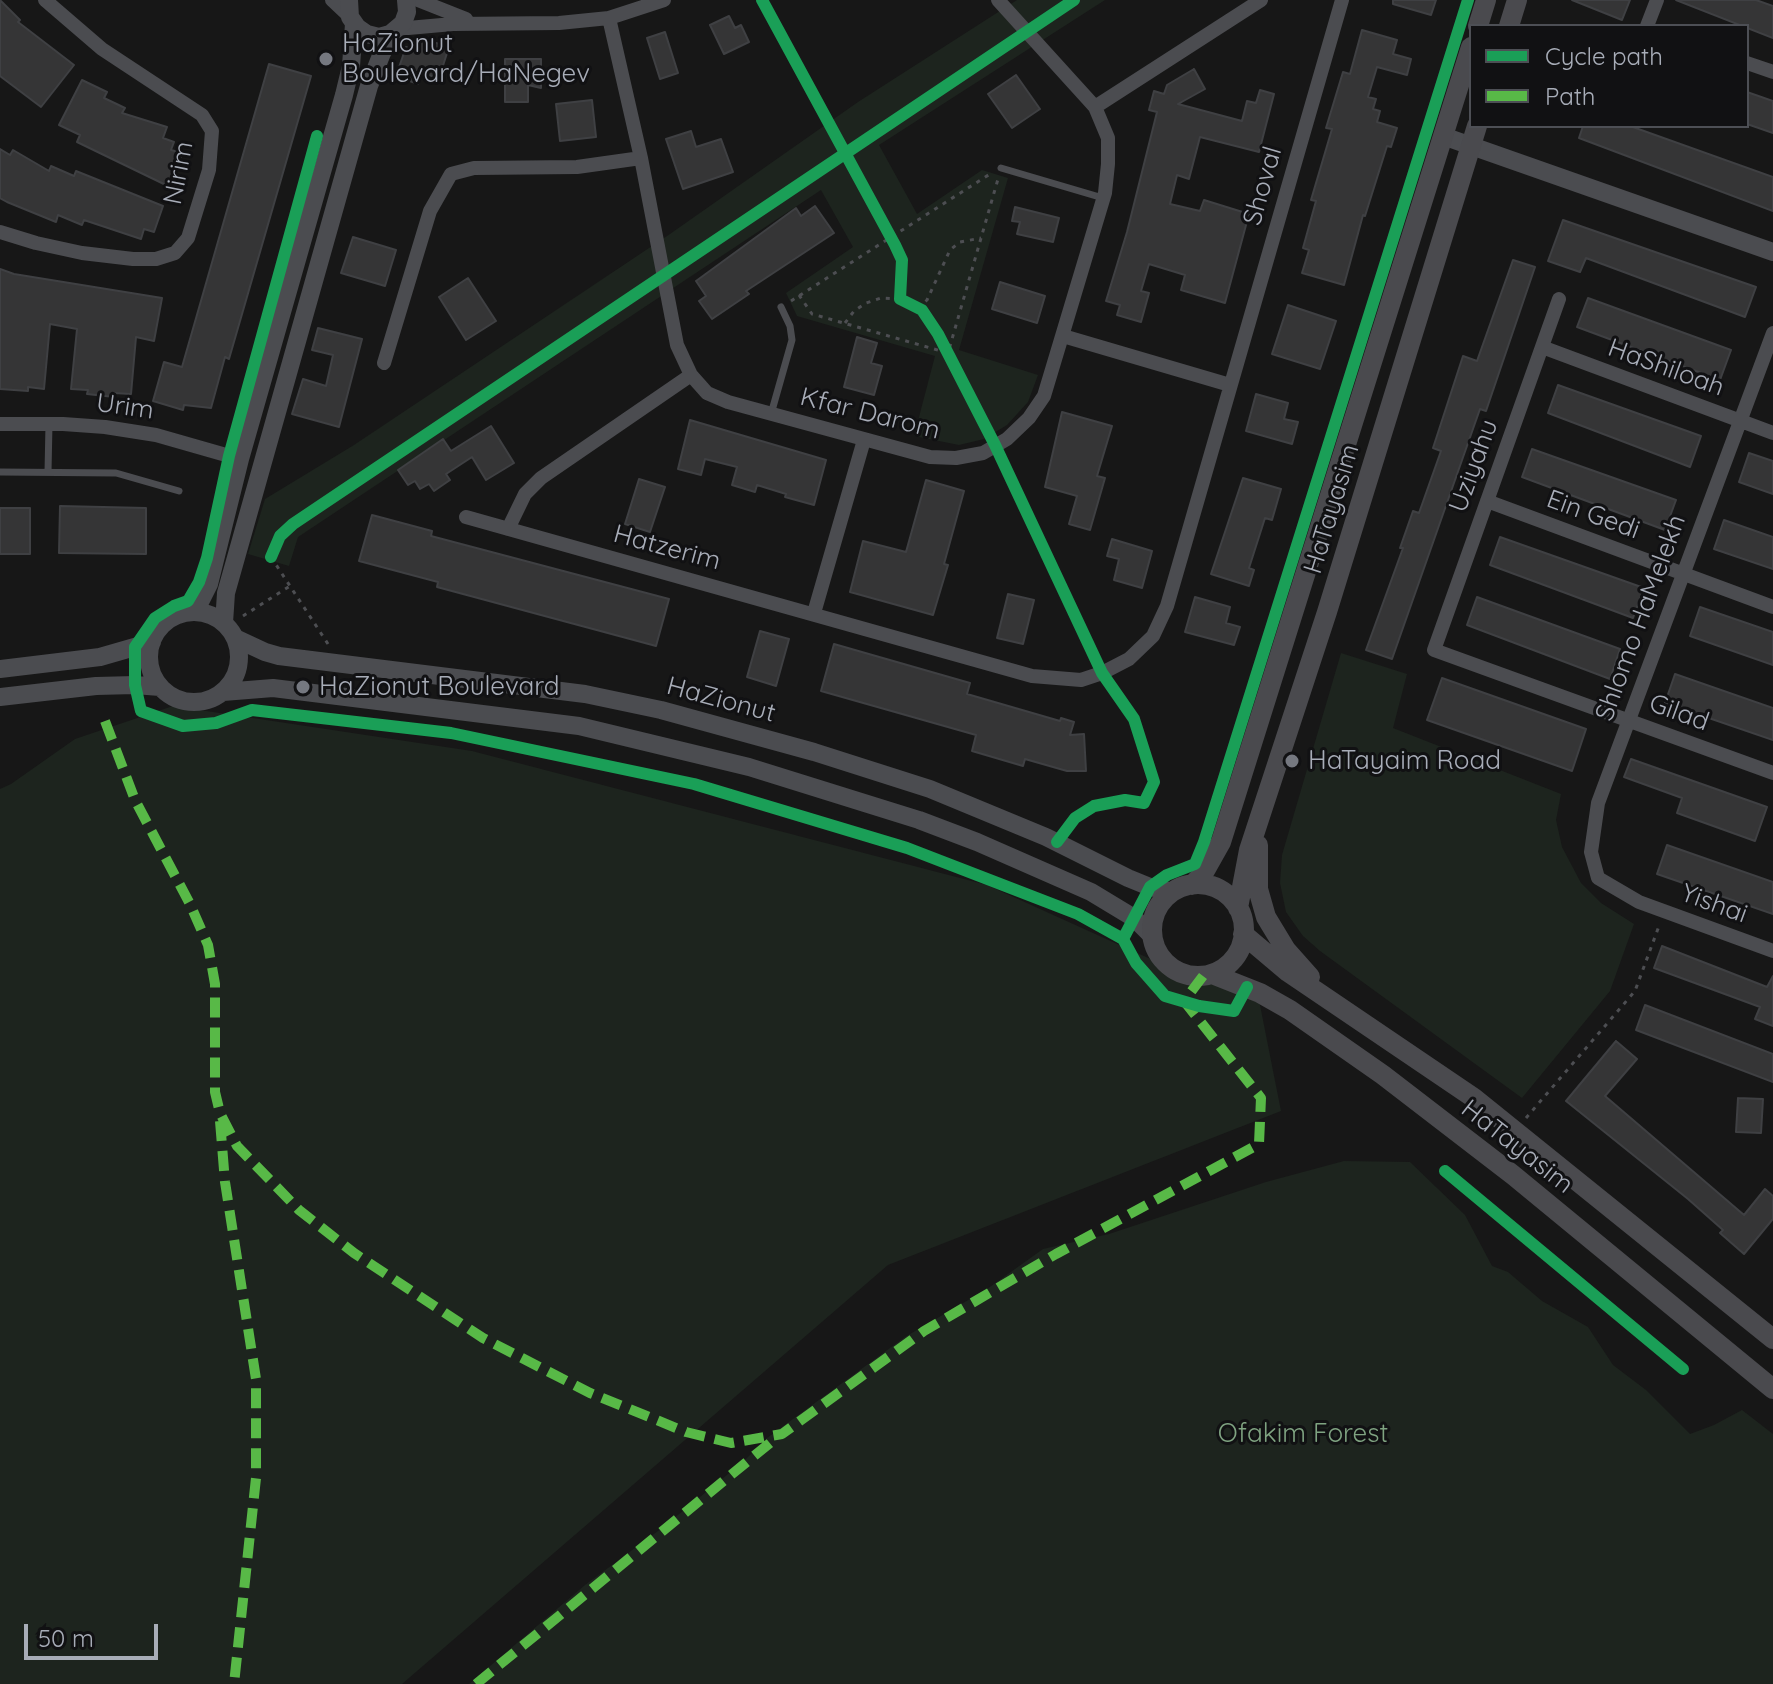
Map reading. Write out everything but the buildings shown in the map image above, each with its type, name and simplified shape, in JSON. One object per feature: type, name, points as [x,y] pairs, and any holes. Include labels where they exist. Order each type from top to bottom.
[{"type":"main road","points":[[1479,24],[1486,0]]},
{"type":"main road","points":[[1510,24],[1517,0]]},
{"type":"main road","name":"HaTayasim","points":[[1182,888],[1203,874],[1221,842],[1469,53]]},
{"type":"main road","name":"HaTayasim","points":[[1238,908],[1244,871],[1261,814],[1476,128]]},
{"type":"main road","points":[[1261,814],[1258,889],[1266,917],[1286,950],[1332,1000]]},
{"type":"main road","points":[[1182,888],[1219,890],[1238,908],[1243,934],[1234,959],[1212,974],[1194,976],[1176,971],[1157,953],[1152,924],[1157,909],[1182,888]]},
{"type":"main road","name":"HaTayasim","points":[[1243,934],[1266,956],[1474,1098],[1773,1339]]},
{"type":"main road","name":"HaTayasim","points":[[1212,974],[1247,987],[1290,1010],[1383,1075],[1513,1175],[1773,1389]]},
{"type":"street","name":"Nirim","points":[[0,232],[82,253],[156,259],[175,253],[188,238],[209,170],[212,131],[202,115],[102,49],[45,0]]},
{"type":"street","points":[[332,0],[351,14],[363,32],[375,36],[396,31],[481,23],[559,23],[609,18],[664,0]]},
{"type":"street","points":[[223,692],[237,671],[239,654],[228,629],[226,593],[369,86],[382,53],[406,16],[406,0]]},
{"type":"street","points":[[418,0],[481,23]]},
{"type":"street","name":"Kfar Darom","points":[[609,18],[641,158],[677,345],[691,375],[707,393],[728,402],[930,457],[956,458],[983,453],[1018,429],[1044,396],[1103,198],[1108,164],[1108,138],[1095,107],[998,0]]},
{"type":"street","points":[[1095,107],[1261,0]]},
{"type":"street","name":"Shoval","points":[[1102,673],[1129,659],[1153,636],[1167,606],[1342,0]]},
{"type":"street","points":[[1648,24],[1657,0]]},
{"type":"street","points":[[192,612],[209,584],[240,459],[344,95],[351,66],[351,14]]},
{"type":"street","points":[[1749,64],[1773,72]]},
{"type":"street","points":[[1443,136],[1773,252]]},
{"type":"street","points":[[384,363],[430,211],[451,174],[474,168],[577,167],[641,158]]},
{"type":"street","name":"Uziyahu","points":[[1434,650],[1559,299]]},
{"type":"street","name":"Shlomo HaMelekh","points":[[1639,902],[1598,878],[1591,852],[1598,803],[1773,333]]},
{"type":"street","points":[[1063,336],[1230,385]]},
{"type":"street","name":"HaShiloah","points":[[1542,347],[1773,433]]},
{"type":"street","points":[[508,529],[525,494],[541,478],[691,375]]},
{"type":"street","name":"Urim","points":[[0,424],[105,427],[156,435],[240,459]]},
{"type":"street","points":[[814,613],[864,440]]},
{"type":"street","name":"Ein Gedi","points":[[1487,501],[1773,607]]},
{"type":"street","name":"Hatzerim","points":[[466,517],[1032,676],[1081,680],[1102,673]]},
{"type":"street","points":[[160,687],[149,661],[152,642],[159,629],[171,619],[192,612],[211,616],[228,629]]},
{"type":"street","name":"HaZionut","points":[[228,629],[265,652],[585,694],[661,710],[814,752],[930,789],[989,812],[1150,887],[1182,888]]},
{"type":"street","points":[[0,669],[100,657],[152,642]]},
{"type":"street","name":"Gilad","points":[[1434,650],[1773,773]]},
{"type":"street","points":[[0,697],[96,686],[135,685],[160,687],[174,697],[190,702],[208,700],[223,692],[243,688],[273,688],[579,726],[804,783],[919,820],[1091,892],[1134,918],[1152,936]]},
{"type":"street","name":"Yishai","points":[[1639,902],[1773,951]]},
{"type":"lane","points":[[1001,168],[1103,198]]},
{"type":"lane","points":[[771,414],[792,340],[790,326],[781,307]]},
{"type":"lane","points":[[48,472],[49,424]]},
{"type":"lane","points":[[0,472],[116,473],[179,491]]},
{"type":"path","points":[[799,295],[812,314],[948,353],[1001,168]]},
{"type":"path","points":[[781,307],[1001,168]]},
{"type":"path","points":[[918,308],[927,300],[950,250],[960,242],[981,238]]},
{"type":"path","points":[[845,323],[854,311],[866,303],[881,298],[900,299]]},
{"type":"path","points":[[271,557],[340,663]]},
{"type":"path","points":[[228,629],[290,586]]},
{"type":"path","points":[[1515,1131],[1635,991],[1664,912]]},
{"type":"green space","points":[[1017,0],[1105,0],[879,145],[917,214],[982,170],[1008,178],[959,350],[1038,375],[1028,402],[1007,425],[984,439],[959,445],[914,436],[935,356],[797,316],[786,293],[853,247],[821,190],[298,537],[289,566],[248,554],[265,499],[354,445],[670,234],[858,102]]},
{"type":"green space","points":[[1341,653],[1407,674],[1393,728],[1561,794],[1556,820],[1562,847],[1581,883],[1601,903],[1634,924],[1610,991],[1522,1098],[1320,951],[1303,936],[1286,912],[1280,883],[1282,855]]},
{"type":"green space","points":[[173,706],[472,751],[987,885],[1188,976],[1259,1000],[1281,1111],[888,1265],[402,1684],[0,1684],[0,789],[75,739]]},
{"type":"green space","name":"Ofakim Forest","points":[[1344,1161],[1410,1162],[1465,1215],[1492,1266],[1508,1272],[1542,1301],[1588,1327],[1613,1365],[1646,1390],[1690,1434],[1742,1410],[1773,1434],[1773,1684],[469,1684],[585,1585],[662,1528],[744,1461],[767,1438],[905,1337],[987,1289],[1043,1249],[1109,1234],[1266,1182]]},
{"type":"marked path","points":[[105,721],[135,800],[208,945],[215,984],[215,1092],[220,1113],[237,1146],[299,1210],[354,1253],[483,1338],[590,1393],[686,1432],[731,1443],[782,1434],[924,1331],[1056,1254],[1259,1144],[1261,1098],[1184,1001],[1203,976]]},
{"type":"marked path","points":[[220,1121],[225,1182],[256,1379],[256,1478],[234,1684]]},
{"type":"marked path","points":[[476,1684],[776,1438]]},
{"type":"cycle path","points":[[762,0],[902,260],[900,299],[922,310],[938,334],[995,445],[1102,673],[1134,719],[1154,782],[1144,803],[1125,800],[1094,806],[1075,818],[1057,842]]},
{"type":"cycle path","points":[[271,557],[280,536],[293,524],[1074,0]]},
{"type":"cycle path","points":[[1123,939],[1150,887],[1167,875],[1195,864],[1204,842],[1468,0]]},
{"type":"cycle path","points":[[317,136],[229,456],[199,582],[188,601],[155,618],[135,647],[135,685],[141,711],[183,726],[216,723],[252,710],[451,733],[694,784],[907,848],[1078,914],[1123,939],[1136,963],[1165,996],[1199,1006],[1234,1011],[1247,987]]},
{"type":"cycle path","points":[[1445,1171],[1683,1369]]},
{"type":"place","name":"HaZionut Boulevard/HaNegev","points":[[326,59]]},
{"type":"place","name":"HaZionut Boulevard","points":[[303,687]]},
{"type":"place","name":"HaTayaim Road","points":[[1292,761]]}]
